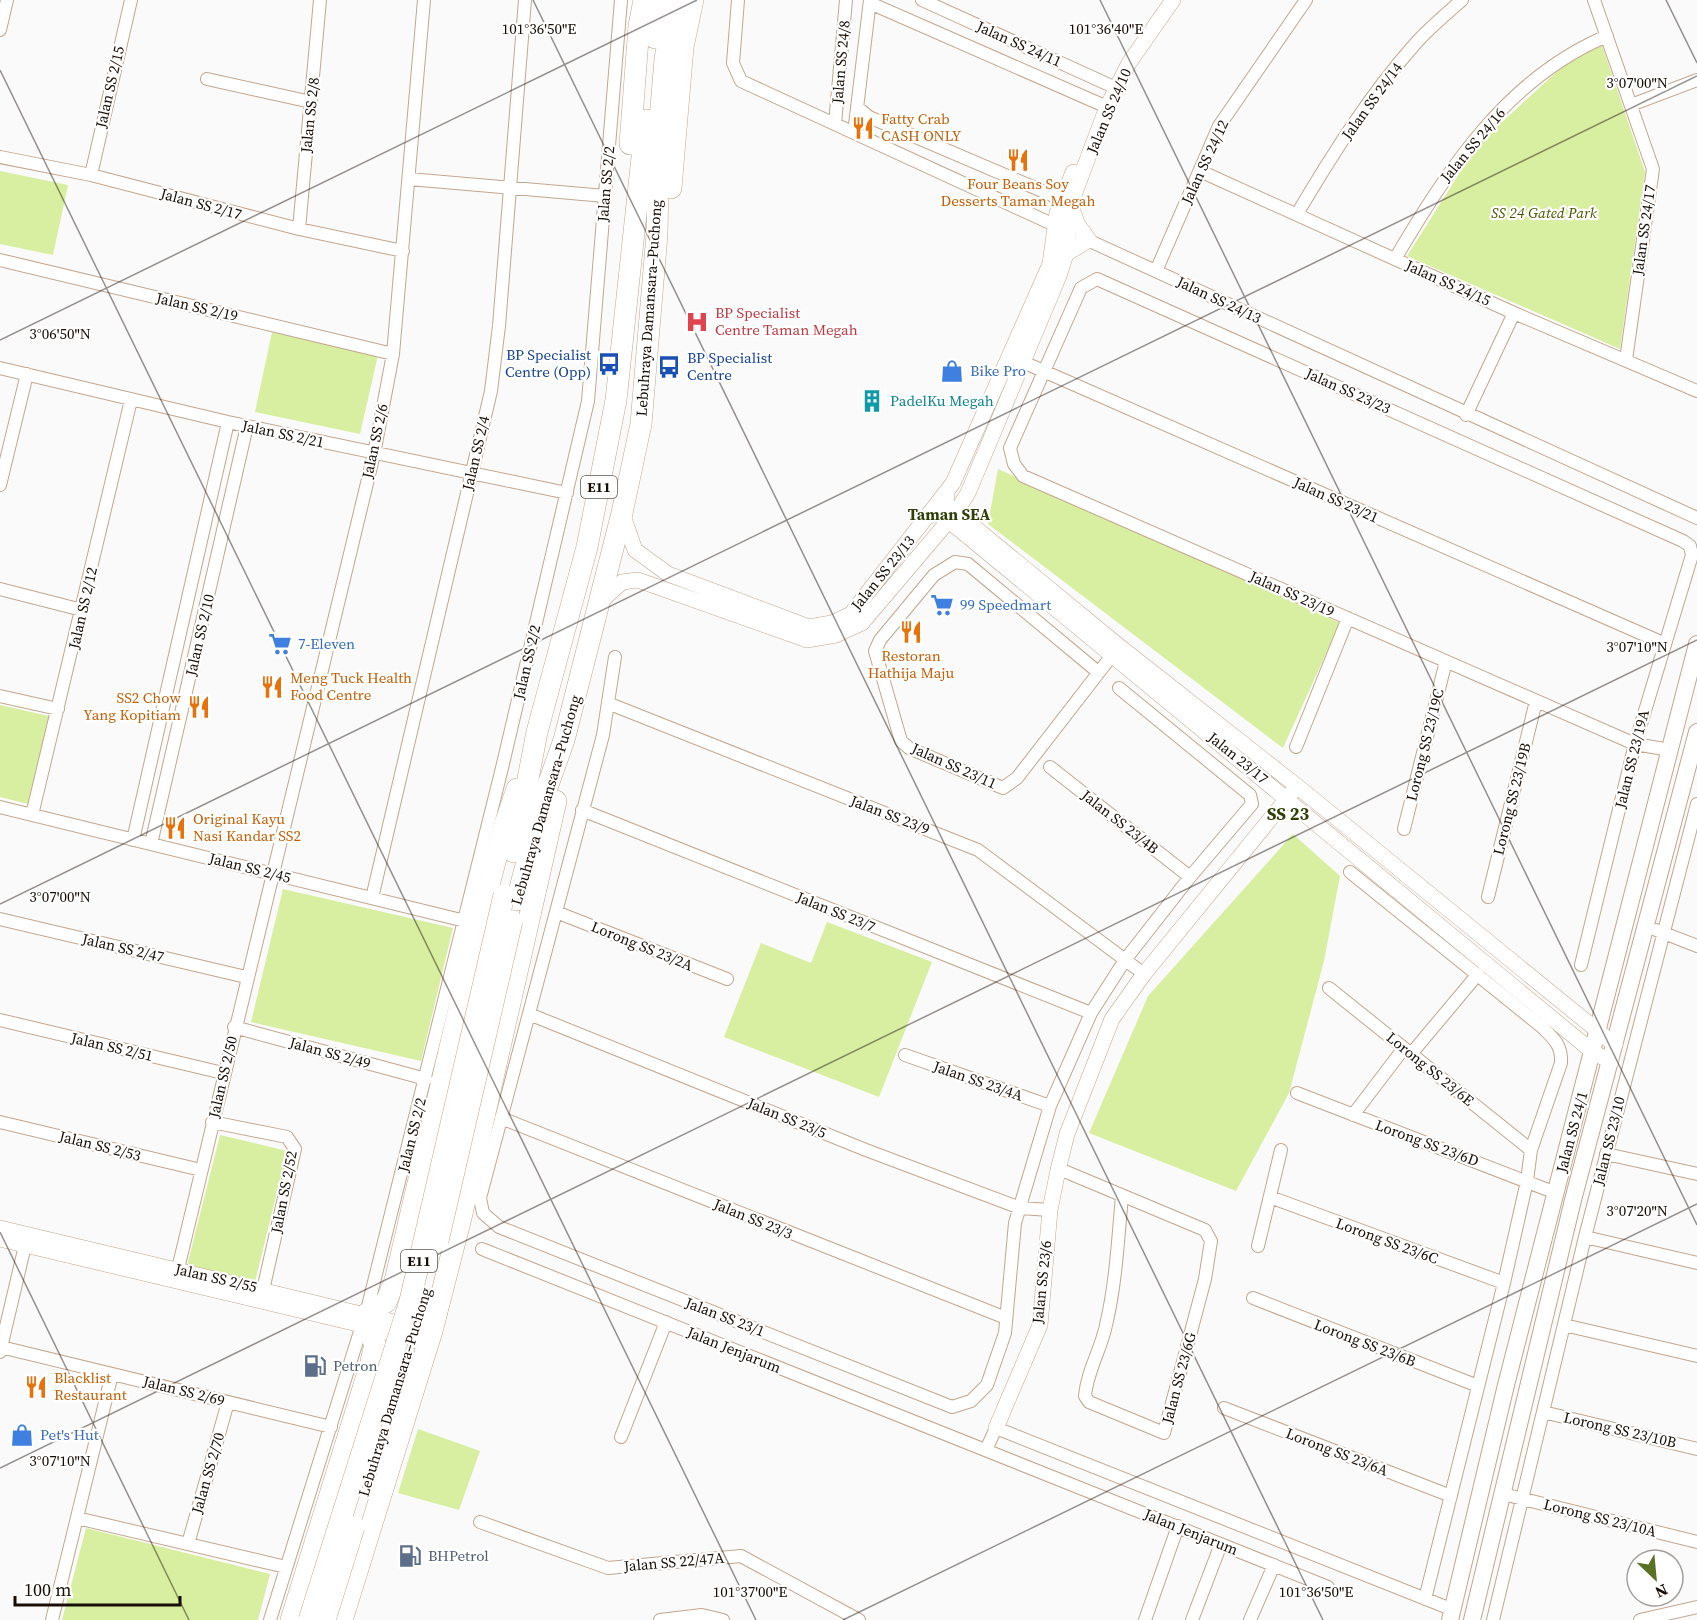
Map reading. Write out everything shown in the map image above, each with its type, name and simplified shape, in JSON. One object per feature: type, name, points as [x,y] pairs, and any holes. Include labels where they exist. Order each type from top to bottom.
[{"type":"highway","points":[[633,237],[626,192],[639,26],[644,0]]},
{"type":"highway","name":"Lebuhraya Damansara–Puchong","points":[[309,1620],[410,1301],[510,897],[564,741],[622,513],[641,424],[657,234],[651,61],[661,0]]},
{"type":"highway","name":"Lebuhraya Damansara–Puchong","points":[[325,1620],[423,1304],[510,897],[537,732],[587,547],[616,400],[633,237],[676,0]]},
{"type":"highway","points":[[657,234],[670,201],[683,47],[693,0]]},
{"type":"highway","points":[[291,1620],[370,1366],[375,1344],[365,1322],[391,1295],[505,824],[537,732]]},
{"type":"highway","points":[[342,1620],[419,1372],[438,1303],[534,904],[556,799],[564,741]]},
{"type":"highway","points":[[391,1295],[397,1305],[414,1314],[430,1309],[438,1303]]},
{"type":"highway","points":[[370,1366],[380,1357],[394,1353],[407,1357],[419,1372]]},
{"type":"main road","name":"Jalan SS 24/1","points":[[1450,1615],[1697,644]]},
{"type":"main road","name":"Jalan SS 24/1","points":[[1472,1620],[1573,1200],[1697,732]]},
{"type":"street","points":[[0,30],[7,0]]},
{"type":"street","name":"Jalan SS 2/15","points":[[91,175],[131,0]]},
{"type":"street","name":"Jalan SS 2/8","points":[[299,229],[320,0]]},
{"type":"street","name":"Jalan SS 2/6","points":[[271,874],[374,454],[393,354],[424,0]]},
{"type":"street","name":"Jalan SS 2/4","points":[[372,898],[494,369],[525,0]]},
{"type":"street","name":"Jalan SS 2/2","points":[[270,1620],[365,1322],[465,921],[588,401],[621,0]]},
{"type":"street","name":"Jalan SS 24/13","points":[[738,0],[734,63],[741,81],[1466,415],[1697,518]]},
{"type":"street","name":"Jalan SS 24/8","points":[[835,124],[846,0]]},
{"type":"street","name":"Jalan SS 24/11","points":[[922,0],[1116,88]]},
{"type":"street","name":"Jalan SS 24/10","points":[[1062,229],[1066,201],[1116,88],[1129,63],[1173,0]]},
{"type":"street","name":"Jalan SS 24/12","points":[[1156,271],[1219,126],[1306,0]]},
{"type":"street","name":"Jalan SS 24/14","points":[[1297,214],[1331,157],[1387,78],[1416,43],[1462,0]]},
{"type":"street","name":"Jalan SS 24/17","points":[[1594,0],[1653,169],[1626,360]]},
{"type":"street","points":[[870,2],[1107,107]]},
{"type":"street","name":"Jalan SS 24/8","points":[[854,133],[870,2]]},
{"type":"street","name":"Jalan SS 24/16","points":[[1395,259],[1432,196],[1493,117],[1557,61],[1607,36]]},
{"type":"street","points":[[207,79],[311,102]]},
{"type":"street","points":[[1631,105],[1697,80]]},
{"type":"street","points":[[835,124],[857,107],[868,117],[1066,201],[1089,240],[1066,254]]},
{"type":"street","name":"Jalan SS 2/17","points":[[0,157],[91,175],[299,229],[403,250]]},
{"type":"street","name":"Jalan SS 24/15","points":[[1200,171],[1514,313],[1697,392]]},
{"type":"street","points":[[409,179],[605,196]]},
{"type":"street","name":"Jalan SS 23/13","points":[[622,513],[635,550],[647,562],[668,574],[809,627],[832,623],[851,614],[946,494],[1016,360],[1066,254],[1062,229]]},
{"type":"street","name":"Jalan SS 23/13","points":[[597,606],[622,582],[638,580],[807,640],[836,635],[861,623],[933,539],[968,493],[1062,229]]},
{"type":"street","name":"Jalan SS 2/19","points":[[0,260],[393,354]]},
{"type":"street","name":"Jalan SS 23/23","points":[[1044,372],[1081,288],[1097,279],[1683,541],[1690,546],[1692,555]]},
{"type":"street","points":[[1466,415],[1514,313]]},
{"type":"street","name":"Jalan SS 23/21","points":[[1016,360],[1663,643]]},
{"type":"street","name":"Jalan SS 2/21","points":[[0,368],[228,422],[471,475],[567,493]]},
{"type":"street","name":"Jalan SS 23/19","points":[[1044,372],[1010,448],[1014,464],[1023,476],[1635,744],[1670,750]]},
{"type":"street","points":[[0,485],[27,374]]},
{"type":"street","name":"Jalan SS 2/12","points":[[32,815],[130,400]]},
{"type":"street","name":"Jalan SS 2/10","points":[[133,840],[228,422]]},
{"type":"street","name":"Jalan SS 2/10","points":[[151,844],[247,426]]},
{"type":"street","points":[[933,539],[973,535],[968,493]]},
{"type":"street","points":[[930,516],[950,514],[946,494]]},
{"type":"street","name":"Jalan 23/17","points":[[950,514],[1593,1052],[1611,1062]]},
{"type":"street","name":"Jalan SS 23/19A","points":[[1581,965],[1635,744],[1663,643],[1692,555]]},
{"type":"street","name":"Jalan SS 23/11","points":[[1098,672],[968,564],[955,562],[934,575],[880,640],[875,651],[901,741],[909,748],[1003,788],[1017,778],[1096,679],[1098,672],[1115,651]]},
{"type":"street","points":[[0,589],[82,610]]},
{"type":"street","points":[[1296,747],[1348,618]]},
{"type":"street","name":"Jalan 23/17","points":[[1115,651],[1298,786],[1598,1034],[1615,1045]]},
{"type":"street","points":[[501,1118],[609,704],[615,657]]},
{"type":"street","name":"Lorong SS 23/19C","points":[[1404,829],[1446,661]]},
{"type":"street","points":[[1006,1318],[1015,1223],[1050,1106],[1091,1013],[1125,960],[1190,877],[1252,804],[1252,799],[1119,688]]},
{"type":"street","points":[[0,696],[58,709]]},
{"type":"street","name":"Lorong SS 23/19B","points":[[1488,897],[1536,701]]},
{"type":"street","name":"Jalan SS 23/9","points":[[609,704],[978,850],[1144,974]]},
{"type":"street","name":"Jalan SS 23/4B","points":[[1050,767],[1190,877]]},
{"type":"street","name":"Jalan SS 23/6","points":[[996,1428],[1040,1325],[1050,1210],[1058,1170],[1067,1134],[1112,1019],[1144,974],[1298,786]]},
{"type":"street","name":"Jalan SS 23/10","points":[[1493,1620],[1585,1237],[1662,933],[1692,843],[1697,804]]},
{"type":"street","name":"Jalan SS 2/45","points":[[0,807],[465,921]]},
{"type":"street","name":"Jalan SS 23/7","points":[[582,810],[1091,1013]]},
{"type":"street","points":[[1350,872],[1478,974],[1559,1044],[1561,1063],[1531,1150],[1527,1181],[1504,1283],[1425,1599]]},
{"type":"street","name":"Jalan SS 2/50","points":[[176,1275],[271,874]]},
{"type":"street","name":"Lorong SS 23/2A","points":[[556,912],[727,979]]},
{"type":"street","name":"Jalan SS 2/47","points":[[0,919],[246,977]]},
{"type":"street","points":[[1646,926],[1697,946]]},
{"type":"street","points":[[1353,1115],[1478,974]]},
{"type":"street","name":"Lorong SS 23/6E","points":[[1329,988],[1531,1150]]},
{"type":"street","name":"Jalan SS 23/5","points":[[529,1014],[866,1150],[1020,1208],[1050,1210]]},
{"type":"street","name":"Jalan SS 2/51","points":[[0,1020],[224,1073]]},
{"type":"street","name":"Jalan SS 2/49","points":[[234,1027],[426,1078]]},
{"type":"street","name":"Jalan SS 23/4A","points":[[905,1055],[1050,1106]]},
{"type":"street","name":"Lorong SS 23/6D","points":[[1297,1093],[1556,1193]]},
{"type":"street","name":"Jalan SS 23/1","points":[[501,1118],[480,1197],[483,1213],[499,1227],[952,1407],[971,1401],[987,1385],[1005,1333],[1006,1318]]},
{"type":"street","name":"Jalan SS 23/3","points":[[501,1118],[1006,1318]]},
{"type":"street","name":"Jalan SS 2/53","points":[[0,1122],[201,1170]]},
{"type":"street","name":"Jalan SS 2/52","points":[[212,1122],[287,1137],[295,1149],[263,1290]]},
{"type":"street","points":[[1258,1246],[1281,1150]]},
{"type":"street","points":[[1606,1154],[1697,1174]]},
{"type":"street","name":"Jalan SS 23/6G","points":[[1058,1170],[1122,1196],[1205,1230],[1211,1241],[1205,1279],[1164,1433],[1129,1421],[1089,1402],[1084,1396],[1086,1382],[1103,1339],[1110,1309],[1122,1196]]},
{"type":"street","name":"Lorong SS 23/6C","points":[[1270,1197],[1504,1283]]},
{"type":"street","name":"Jalan SS 2/55","points":[[0,1228],[26,1240]]},
{"type":"street","points":[[1585,1237],[1697,1263]]},
{"type":"street","name":"Jalan SS 2/55","points":[[0,1239],[26,1240],[429,1337]]},
{"type":"street","points":[[1,1350],[26,1240]]},
{"type":"street","name":"Jalan Jenjarum","points":[[482,1249],[1328,1587]]},
{"type":"street","name":"Jalan SS 2/55","points":[[176,1275],[263,1290],[365,1322]]},
{"type":"street","name":"Lorong SS 23/6B","points":[[1253,1298],[1478,1386]]},
{"type":"street","points":[[621,1437],[666,1322]]},
{"type":"street","points":[[1564,1325],[1697,1356]]},
{"type":"street","name":"Jalan SS 2/69","points":[[1,1350],[112,1374],[331,1427]]},
{"type":"street","points":[[52,1620],[112,1374]]},
{"type":"street","name":"Jalan SS 2/70","points":[[188,1544],[228,1402]]},
{"type":"street","name":"Lorong SS 23/6A","points":[[1224,1408],[1451,1496]]},
{"type":"street","name":"Lorong SS 23/10B","points":[[1543,1412],[1697,1449]]},
{"type":"street","points":[[986,1450],[996,1428],[1425,1599],[1450,1615]]},
{"type":"street","name":"Lorong SS 23/10A","points":[[1503,1494],[1697,1542]]},
{"type":"street","points":[[77,1518],[286,1567]]},
{"type":"street","name":"Jalan SS 22/47A","points":[[480,1522],[608,1568],[741,1556],[859,1620]]},
{"type":"street","points":[[1145,1620],[1178,1526]]},
{"type":"street","points":[[1192,1620],[1221,1544]]},
{"type":"street","points":[[1250,1620],[1274,1565]]},
{"type":"street","points":[[1640,1620],[1697,1607]]},
{"type":"street","points":[[660,1620],[702,1615],[723,1620]]},
{"type":"green space","name":"SS 24 Gated Park","points":[[1602,45],[1645,172],[1620,349],[1407,256],[1478,144],[1562,67]]},
{"type":"green space","points":[[0,171],[68,185],[53,255],[0,244]]},
{"type":"green space","points":[[272,332],[378,355],[360,434],[255,412]]},
{"type":"green space","points":[[998,469],[1340,623],[1283,748],[988,524]]},
{"type":"green space","points":[[0,705],[49,716],[28,804],[0,797]]},
{"type":"green space","points":[[1293,834],[1340,876],[1324,961],[1289,1093],[1236,1191],[1089,1133],[1148,996]]},
{"type":"green space","points":[[283,889],[453,928],[421,1061],[251,1022]]},
{"type":"green space","points":[[827,922],[932,962],[879,1097],[724,1037],[761,943],[811,963]]},
{"type":"green space","points":[[220,1135],[287,1151],[255,1282],[187,1266]]},
{"type":"green space","points":[[418,1429],[480,1451],[459,1510],[398,1493]]},
{"type":"green space","points":[[86,1528],[270,1574],[258,1620],[62,1620]]},
{"type":"place","name":"Fatty Crab CASH ONLY","points":[[863,128]]},
{"type":"place","name":"Four Beans Soy Desserts Taman Megah","points":[[1018,160]]},
{"type":"place","name":"BP Specialist Centre Taman Megah","points":[[697,322]]},
{"type":"place","name":"BP Specialist Centre (Opp)","points":[[609,364]]},
{"type":"place","name":"BP Specialist Centre","points":[[669,367]]},
{"type":"place","name":"Bike Pro","points":[[952,371]]},
{"type":"place","name":"PadelKu Megah","points":[[872,401]]},
{"type":"place","name":"99 Speedmart","points":[[942,605]]},
{"type":"place","name":"Restoran Hathija Maju","points":[[911,632]]},
{"type":"place","name":"7-Eleven","points":[[280,644]]},
{"type":"place","name":"Meng Tuck Health Food Centre","points":[[272,687]]},
{"type":"place","name":"SS2 Chow Yang Kopitiam","points":[[199,707]]},
{"type":"place","name":"Original Kayu Nasi Kandar SS2","points":[[175,828]]},
{"type":"place","name":"Petron","points":[[315,1366]]},
{"type":"place","name":"Blacklist Restaurant","points":[[36,1387]]},
{"type":"place","name":"Pet's Hut","points":[[22,1435]]},
{"type":"place","name":"BHPetrol","points":[[410,1556]]},
{"type":"district","name":"Taman SEA","points":[[949,514]]},
{"type":"district","name":"SS 23","points":[[1288,814]]}]
